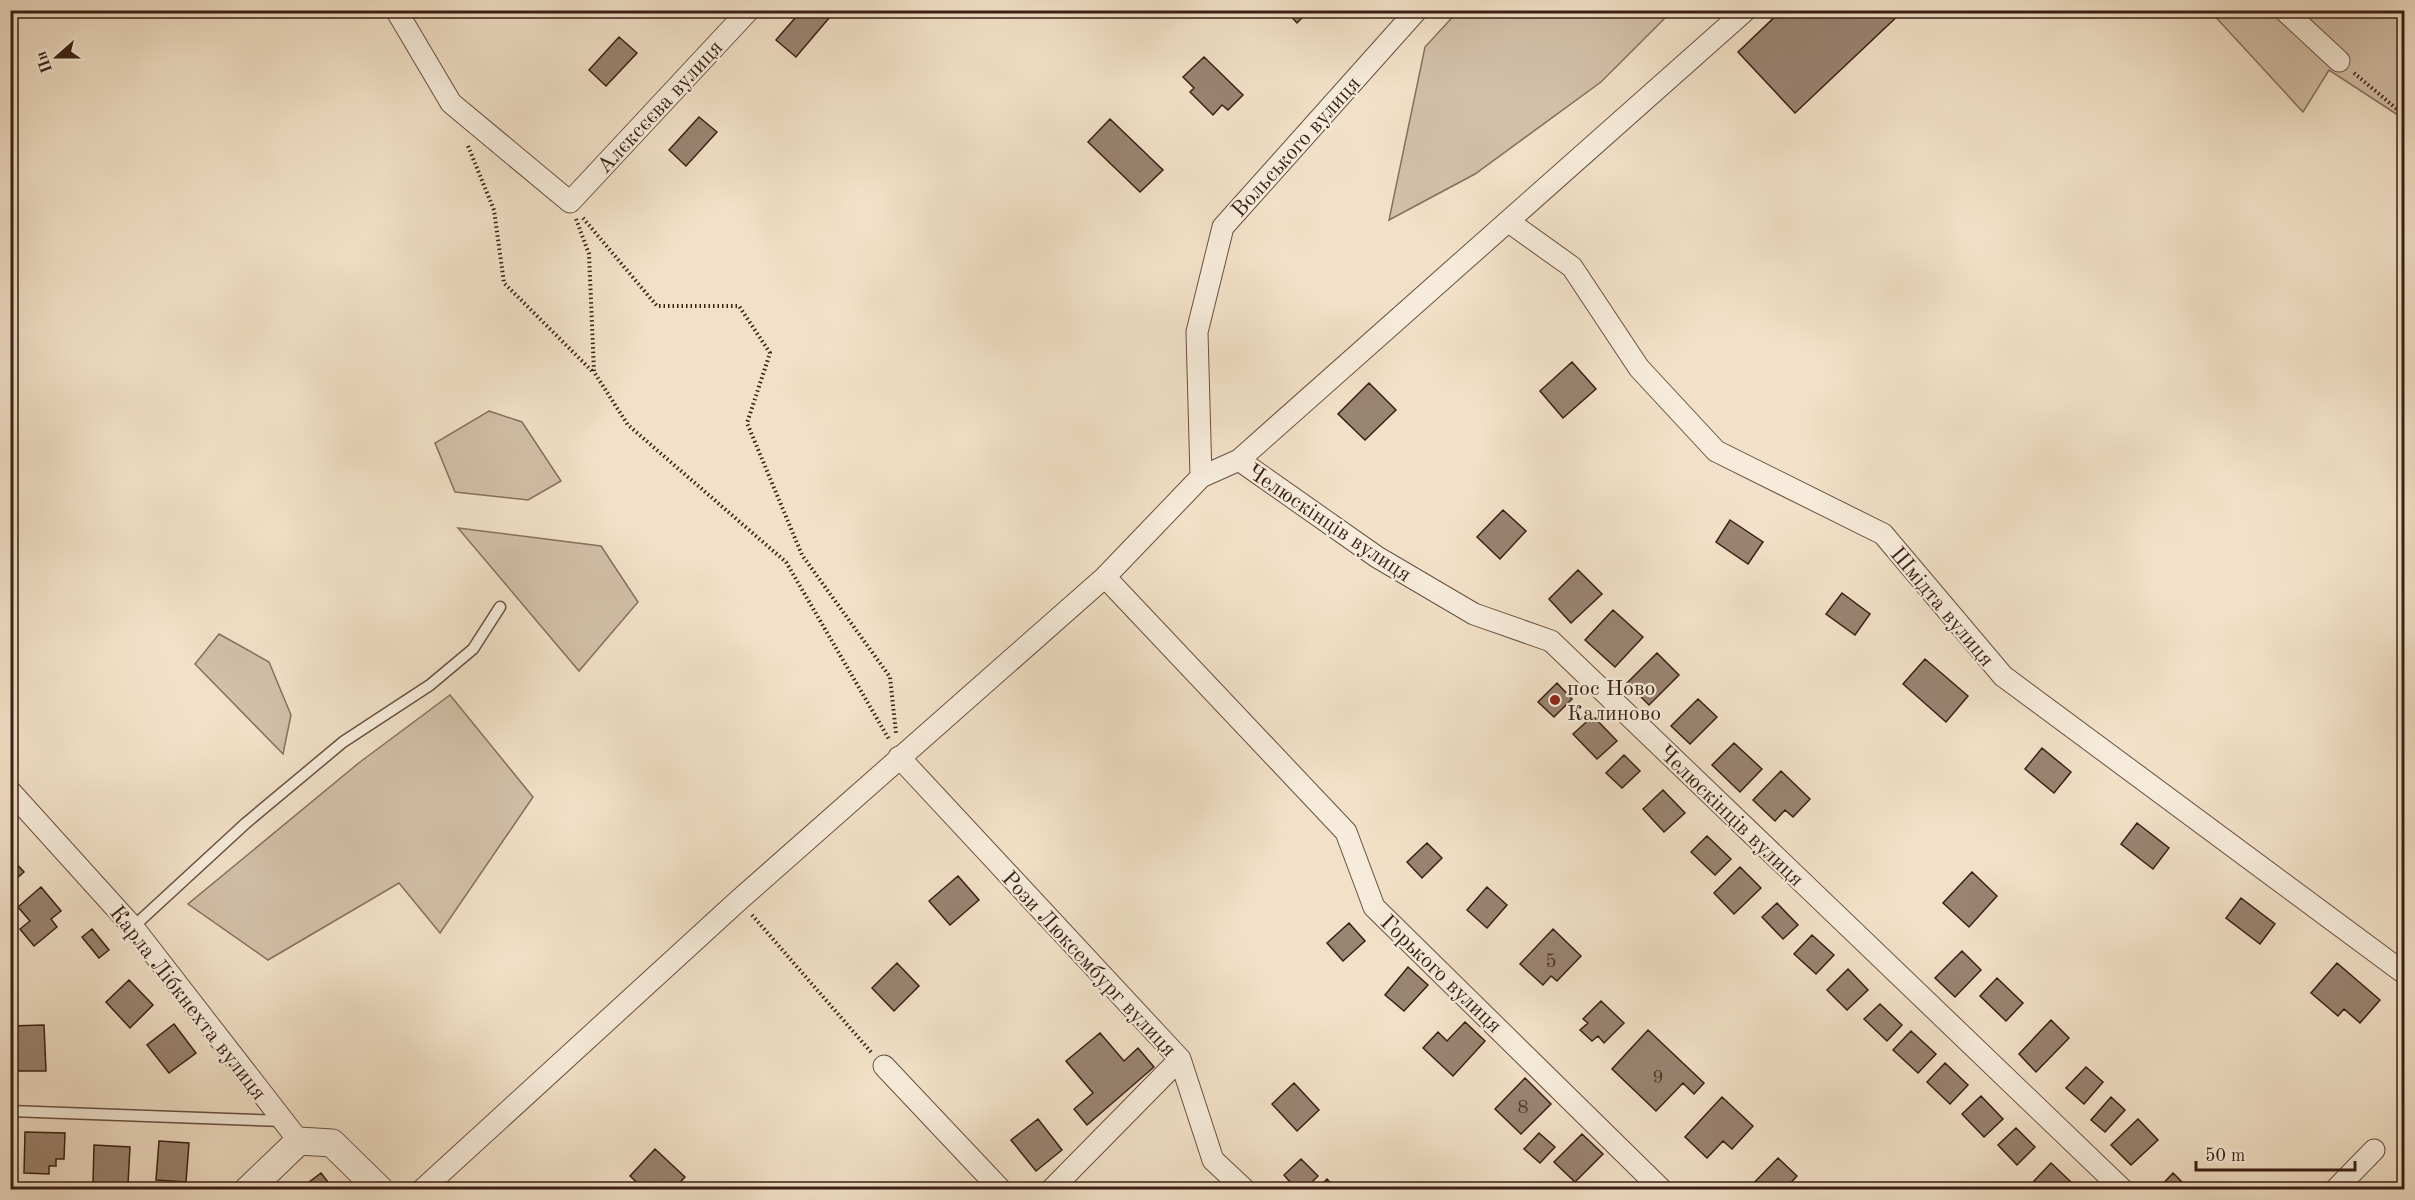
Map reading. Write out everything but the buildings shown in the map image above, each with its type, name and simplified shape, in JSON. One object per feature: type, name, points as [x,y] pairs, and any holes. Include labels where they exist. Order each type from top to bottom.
[{"type":"street","points":[[396,10],[451,103],[570,202]]},
{"type":"street","name":"Алєксєєва вулиця","points":[[570,202],[749,10]]},
{"type":"street","name":"Вольського вулиця","points":[[1201,477],[1197,332],[1223,227],[1417,10]]},
{"type":"street","points":[[422,1190],[739,900],[1105,577],[1201,477],[1239,460],[1746,10]]},
{"type":"street","points":[[2284,10],[2339,61]]},
{"type":"street","name":"Шмідта вулиця","points":[[1509,222],[1572,267],[1639,368],[1716,451],[1883,534],[2003,676],[2404,973]]},
{"type":"street","name":"Челюскінців вулиця","points":[[1239,460],[1377,557],[1474,614],[1551,641],[2123,1190]]},
{"type":"street","name":"Горького вулиця","points":[[1105,577],[1346,832],[1374,907],[1662,1190]]},
{"type":"street","name":"Рози Люксембург вулиця","points":[[899,757],[1180,1059],[1214,1160],[1245,1190]]},
{"type":"street","name":"Карла Лібкнехта вулиця","points":[[10,791],[133,927],[292,1131]]},
{"type":"street","points":[[1051,1190],[1180,1059]]},
{"type":"street","points":[[884,1066],[1001,1190]]},
{"type":"street","points":[[248,1190],[292,1131],[332,1143],[380,1190]]},
{"type":"street","points":[[2334,1190],[2374,1150]]},
{"type":"lane","points":[[133,927],[246,823],[343,742],[430,685],[473,649],[500,607]]},
{"type":"lane","points":[[10,1112],[292,1131]]},
{"type":"path","points":[[2339,61],[2404,115]]},
{"type":"path","points":[[451,103],[495,210],[504,283],[594,372],[628,425],[786,562],[899,757]]},
{"type":"path","points":[[570,202],[589,254],[594,372]]},
{"type":"path","points":[[570,202],[657,306],[739,306],[770,353],[747,423],[802,555],[890,677],[899,757]]},
{"type":"path","points":[[739,900],[884,1066]]},
{"type":"shaded area","points":[[1459,10],[1672,11],[1601,82],[1475,174],[1389,220],[1425,47]]},
{"type":"shaded area","points":[[2210,11],[2404,11],[2404,119],[2329,70],[2303,112]]},
{"type":"shaded area","points":[[489,411],[522,422],[561,481],[528,500],[455,492],[435,443]]},
{"type":"shaded area","points":[[458,528],[601,546],[638,602],[579,671]]},
{"type":"shaded area","points":[[219,634],[269,662],[291,715],[283,754],[195,664]]},
{"type":"shaded area","points":[[450,695],[533,797],[440,933],[399,883],[268,960],[188,904],[360,762]]},
{"type":"place","name":"пос Ново Калиново","points":[[1555,700]]}]
